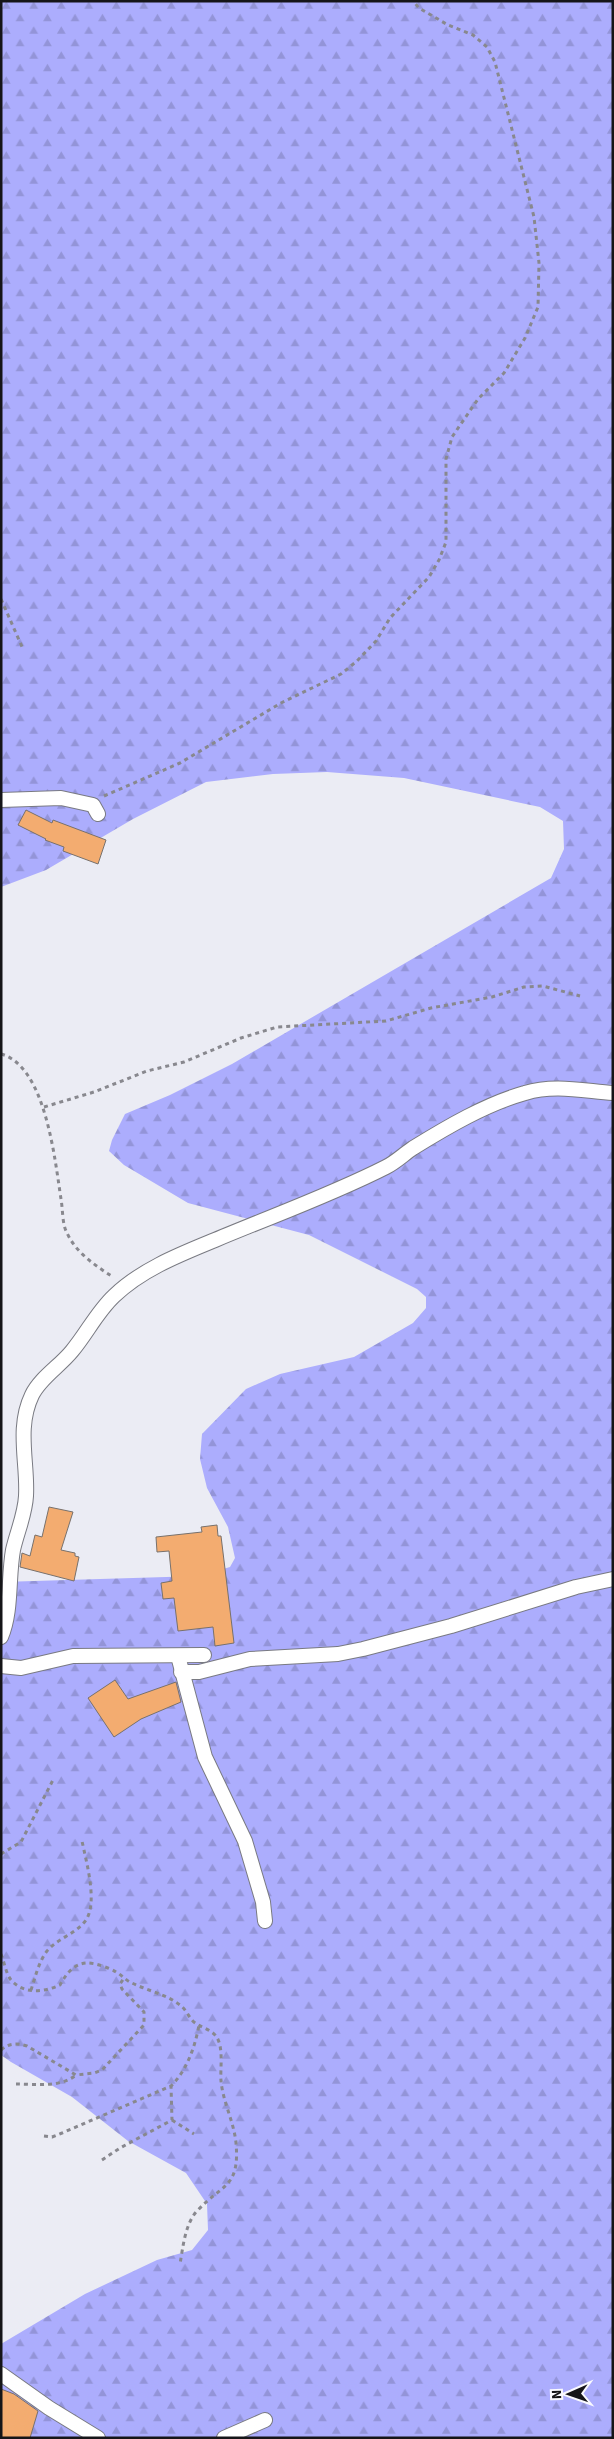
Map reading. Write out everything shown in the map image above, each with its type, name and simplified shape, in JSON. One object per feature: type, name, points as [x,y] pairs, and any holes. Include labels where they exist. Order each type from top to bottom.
[{"type":"street","points":[[1,800],[61,798],[95,809]]},
{"type":"street","points":[[1,1637],[7,1608],[14,1547],[26,1497],[22,1457],[25,1418],[30,1398],[35,1389],[72,1352],[99,1312],[126,1286],[175,1257],[339,1189],[389,1166],[411,1149],[450,1126],[525,1093],[543,1089],[570,1089],[613,1093]]},
{"type":"street","points":[[181,1672],[199,1672],[250,1659],[338,1654],[364,1649],[451,1626],[576,1587],[613,1578]]},
{"type":"street","points":[[1,1666],[21,1668],[73,1656],[204,1655]]},
{"type":"street","points":[[178,1656],[205,1757],[244,1842],[263,1902],[265,1922]]},
{"type":"street","points":[[1,2374],[98,2438]]},
{"type":"street","points":[[224,2438],[265,2420]]},
{"type":"path","points":[[95,809],[108,793],[180,763],[281,703],[341,674],[358,661],[376,640],[390,618],[429,577],[440,560],[446,542],[446,459],[452,437],[478,399],[504,373],[525,338],[538,307],[539,263],[534,217],[495,62],[487,46],[473,35],[448,25],[419,8],[413,1]]},
{"type":"path","points":[[1,599],[23,649]]},
{"type":"path","points":[[44,1107],[94,1092],[147,1071],[184,1062],[241,1038],[277,1027],[386,1021],[431,1008],[492,998],[524,987],[543,986],[580,996]]},
{"type":"path","points":[[1,1054],[8,1056],[30,1077],[44,1107],[56,1163],[66,1232],[78,1250],[98,1268],[126,1286]]},
{"type":"path","points":[[1,1854],[21,1842],[54,1778]]},
{"type":"path","points":[[31,1990],[47,1951],[76,1930],[87,1919],[91,1903],[90,1882],[82,1841]]},
{"type":"path","points":[[1,1954],[10,1980],[23,1989],[47,1991],[60,1985],[65,1976],[77,1965],[89,1963],[116,1972],[146,1990],[168,1997],[188,2011],[195,2023],[217,2037],[220,2047],[221,2082],[226,2110],[236,2141],[236,2166],[233,2177],[227,2185],[196,2211],[188,2228],[180,2264]]},
{"type":"path","points":[[1,2050],[9,2045],[18,2044],[26,2046],[76,2075],[94,2074],[102,2070],[144,2025],[144,2012],[122,1989],[120,1984],[124,1978]]},
{"type":"path","points":[[44,2136],[52,2137],[171,2086],[179,2078],[191,2055],[199,2025]]},
{"type":"path","points":[[16,2084],[68,2082],[76,2075]]},
{"type":"path","points":[[171,2086],[172,2120]]},
{"type":"path","points":[[172,2120],[194,2134]]},
{"type":"path","points":[[102,2160],[172,2120]]},
{"type":"green space","points":[[1,1],[613,1],[613,2438],[1,2438],[1,2344],[85,2294],[157,2260],[192,2250],[208,2230],[207,2204],[186,2173],[128,2141],[72,2097],[1,2055],[1,1582],[199,1576],[230,1567],[235,1558],[228,1527],[207,1488],[200,1459],[202,1434],[246,1389],[280,1374],[354,1357],[413,1323],[426,1308],[426,1297],[417,1289],[309,1235],[188,1203],[124,1165],[109,1151],[112,1140],[125,1114],[170,1095],[232,1064],[551,878],[564,849],[563,821],[540,807],[404,778],[327,772],[273,774],[206,782],[133,819],[46,870],[1,887]]},
{"type":"building","points":[[26,810],[52,823],[53,820],[106,840],[98,864],[63,851],[64,847],[45,840],[18,825]]},
{"type":"building","points":[[49,1507],[73,1512],[61,1550],[75,1553],[75,1556],[79,1557],[74,1581],[20,1567],[22,1553],[30,1556],[35,1535],[42,1537]]},
{"type":"building","points":[[217,1525],[218,1536],[221,1536],[234,1643],[215,1646],[213,1627],[178,1631],[174,1598],[163,1599],[161,1583],[172,1581],[169,1551],[157,1552],[156,1537],[202,1532],[201,1527]]},
{"type":"building","points":[[115,1680],[128,1699],[176,1682],[181,1702],[141,1719],[114,1737],[88,1698]]},
{"type":"building","points":[[1,2389],[14,2394],[38,2411],[30,2438],[1,2438]]}]
